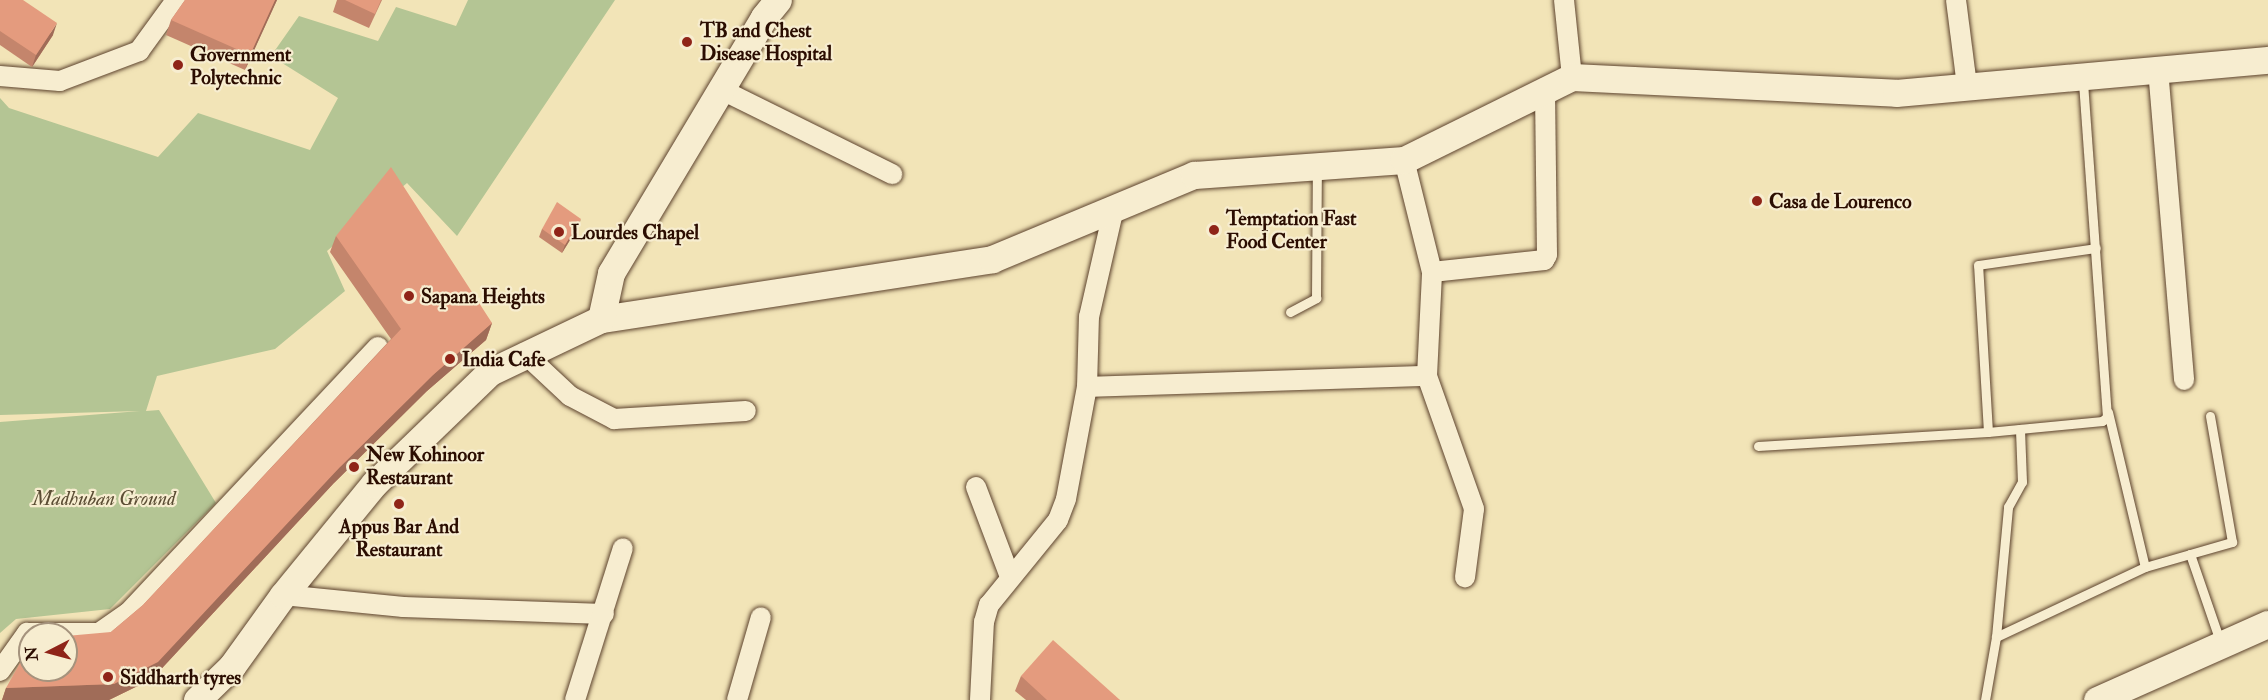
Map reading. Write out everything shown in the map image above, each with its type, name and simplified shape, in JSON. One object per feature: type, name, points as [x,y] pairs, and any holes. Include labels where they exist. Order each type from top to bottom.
[{"type":"main road","points":[[601,319],[611,273],[764,17],[778,0]]},
{"type":"main road","points":[[197,700],[232,666],[283,596],[374,484],[490,372],[524,353],[601,319],[992,259],[1194,175],[1404,160],[1572,76],[1896,93],[2268,60]]},
{"type":"main road","points":[[2097,700],[2268,624]]},
{"type":"main road","points":[[221,700],[232,666]]},
{"type":"street","points":[[0,76],[60,81],[139,51],[176,0]]},
{"type":"street","points":[[1564,0],[1572,76]]},
{"type":"street","points":[[1956,0],[1967,86]]},
{"type":"street","points":[[2158,69],[2184,380]]},
{"type":"street","points":[[1432,272],[1544,260],[1547,255],[1545,88]]},
{"type":"street","points":[[722,90],[892,174]]},
{"type":"street","points":[[1404,160],[1432,272],[1427,376],[1474,509],[1465,577]]},
{"type":"street","points":[[980,700],[984,622],[995,595],[1058,520],[1072,471],[1087,387],[1089,317],[1114,208]]},
{"type":"street","points":[[0,671],[27,633],[99,633],[128,613],[378,347]]},
{"type":"street","points":[[524,353],[570,396],[614,419],[746,411]]},
{"type":"street","points":[[1087,387],[1427,376]]},
{"type":"street","points":[[976,487],[1010,577]]},
{"type":"street","points":[[575,700],[623,548]]},
{"type":"street","points":[[283,596],[403,607],[604,614]]},
{"type":"street","points":[[737,700],[761,617]]},
{"type":"lane","points":[[2083,76],[2108,410],[2145,567]]},
{"type":"lane","points":[[1290,312],[1316,298],[1317,167]]},
{"type":"lane","points":[[1988,432],[1978,265],[2096,248]]},
{"type":"lane","points":[[1758,446],[1988,432],[2102,421],[2107,417],[2108,410]]},
{"type":"lane","points":[[1996,637],[2145,567],[2232,542],[2210,416]]},
{"type":"lane","points":[[1985,700],[1996,637],[2008,507],[2022,482],[2020,429]]},
{"type":"lane","points":[[2190,554],[2222,646]]},
{"type":"green space","name":"Madhuban Ground","points":[[468,0],[615,0],[457,236],[407,183],[327,251],[345,291],[275,349],[157,376],[146,411],[159,410],[216,503],[110,609],[16,619],[0,633],[0,422],[140,411],[0,415],[0,98],[9,108],[158,157],[198,113],[310,150],[338,98],[271,56],[299,16],[378,41],[396,7],[456,26]]},
{"type":"building","points":[[0,0],[23,0],[57,23],[36,55],[0,31]]},
{"type":"building","points":[[185,0],[275,0],[250,55],[171,20]]},
{"type":"building","points":[[345,0],[381,0],[375,14]]},
{"type":"building","points":[[391,167],[492,323],[433,375],[339,468],[158,662],[114,684],[6,688],[18,666],[18,682],[78,682],[78,635],[111,632],[143,605],[401,329],[336,236]]},
{"type":"building","name":"Lourdes Chapel","points":[[557,202],[581,219],[565,245],[542,229]]},
{"type":"building","points":[[1053,640],[1120,700],[1047,700],[1021,676]]},
{"type":"place","name":"TB and Chest Disease Hospital","points":[[687,42]]},
{"type":"place","name":"Government Polytechnic","points":[[178,65]]},
{"type":"place","name":"Casa de Lourenco","points":[[1757,201]]},
{"type":"place","name":"Temptation Fast Food Center","points":[[1214,230]]},
{"type":"place","name":"Lourdes Chapel","points":[[559,232]]},
{"type":"place","name":"Sapana Heights","points":[[409,296]]},
{"type":"place","name":"India Cafe","points":[[450,359]]},
{"type":"place","name":"New Kohinoor Restaurant","points":[[354,467]]},
{"type":"place","name":"Appus Bar And Restaurant","points":[[399,504]]},
{"type":"place","name":"Siddharth tyres","points":[[108,677]]}]
